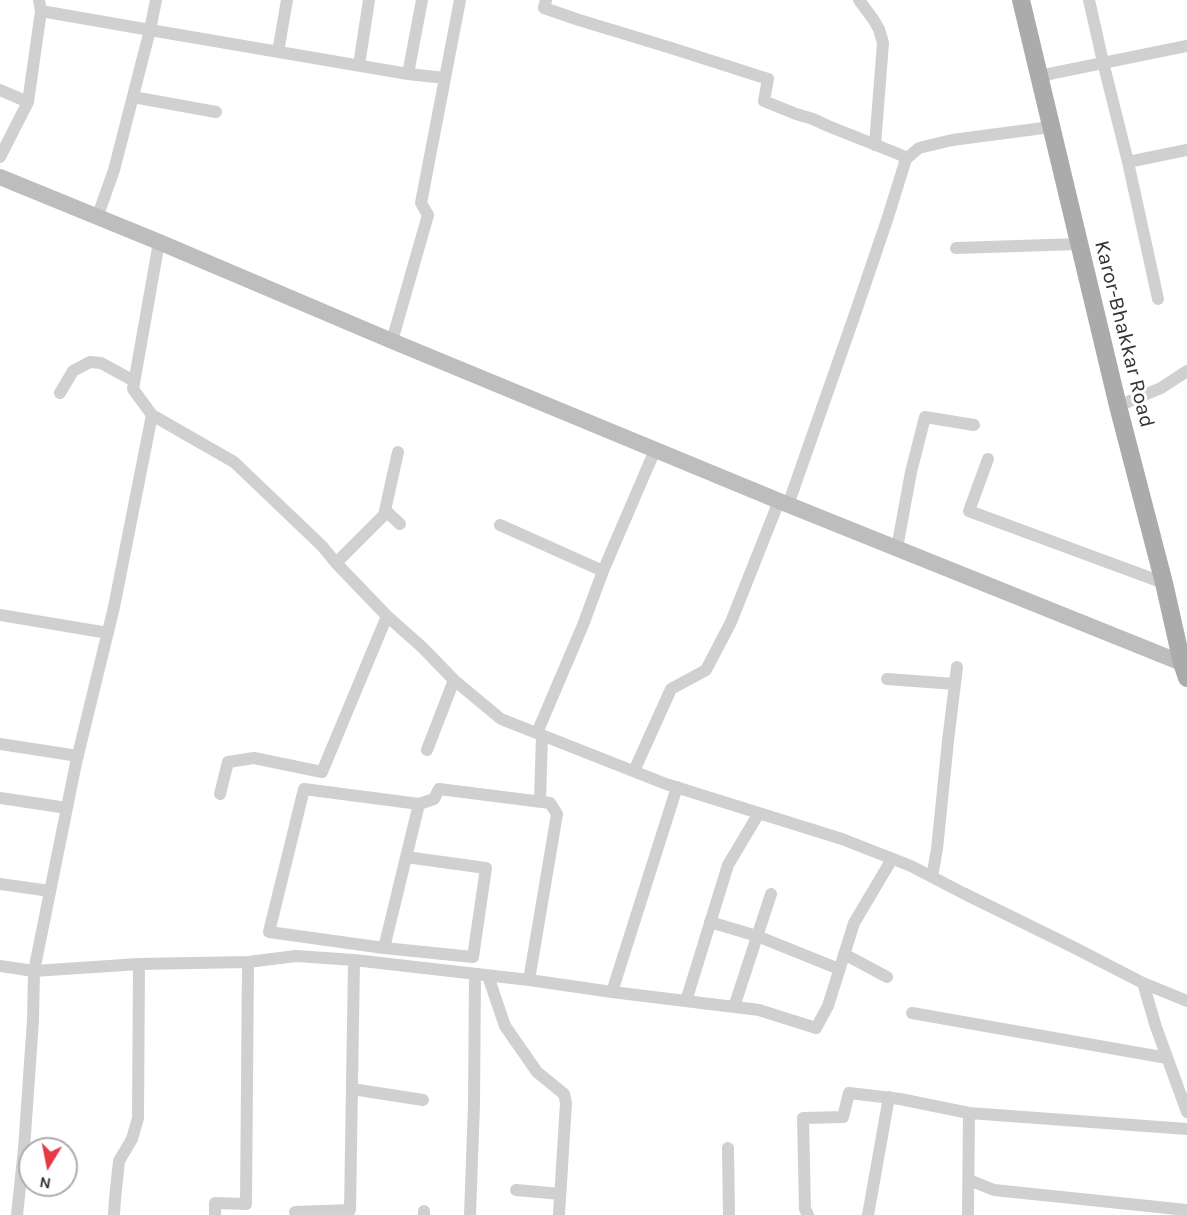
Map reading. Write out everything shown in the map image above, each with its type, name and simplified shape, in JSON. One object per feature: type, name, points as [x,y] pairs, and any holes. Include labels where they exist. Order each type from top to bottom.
[{"type":"main road","name":"Karor-Bhakkar Road","points":[[1021,0],[1118,406],[1185,668]]},
{"type":"main road","points":[[0,177],[654,450],[1185,668]]},
{"type":"street","points":[[98,218],[114,170],[156,0]]},
{"type":"street","points":[[278,52],[287,0]]},
{"type":"street","points":[[358,65],[369,0]]},
{"type":"street","points":[[408,74],[422,0]]},
{"type":"street","points":[[392,341],[428,215],[421,203],[460,0]]},
{"type":"street","points":[[546,0],[544,8],[768,79],[764,101],[813,119],[906,159]]},
{"type":"street","points":[[859,0],[879,28],[883,42],[874,145]]},
{"type":"street","points":[[1089,0],[1158,299]]},
{"type":"street","points":[[0,157],[28,102],[40,6],[150,30],[408,74],[445,78]]},
{"type":"street","points":[[1039,76],[1187,46]]},
{"type":"street","points":[[0,90],[28,102]]},
{"type":"street","points":[[133,97],[216,112]]},
{"type":"street","points":[[634,771],[671,689],[706,669],[731,622],[783,503],[859,303],[906,159],[918,148],[952,140],[1051,127]]},
{"type":"street","points":[[1128,162],[1187,150]]},
{"type":"street","points":[[159,242],[133,389],[152,415],[234,462],[322,546],[387,616],[454,680],[501,719],[677,787],[842,839],[910,866],[1143,983],[1187,1001]]},
{"type":"street","points":[[956,248],[1079,244]]},
{"type":"street","points":[[60,393],[73,371],[90,362],[100,363],[134,381]]},
{"type":"street","points":[[1118,406],[1161,388],[1187,371]]},
{"type":"street","points":[[17,1215],[26,1126],[34,970],[78,756],[108,633],[152,415]]},
{"type":"street","points":[[897,549],[911,472],[925,417],[974,425]]},
{"type":"street","points":[[540,801],[540,734],[584,626],[603,571],[654,450]]},
{"type":"street","points":[[336,563],[384,515],[398,452]]},
{"type":"street","points":[[988,459],[969,511],[1164,583]]},
{"type":"street","points":[[385,510],[400,524]]},
{"type":"street","points":[[500,525],[603,571]]},
{"type":"street","points":[[0,615],[108,633]]},
{"type":"street","points":[[220,794],[228,762],[254,758],[322,772],[387,616]]},
{"type":"street","points":[[932,878],[957,667]]},
{"type":"street","points":[[887,679],[955,684]]},
{"type":"street","points":[[427,750],[454,680]]},
{"type":"street","points":[[0,744],[78,756]]},
{"type":"street","points":[[612,992],[677,787]]},
{"type":"street","points":[[406,857],[486,868],[473,957],[384,948],[269,932],[304,789],[419,804],[434,800],[439,789],[550,802],[557,814],[529,980]]},
{"type":"street","points":[[0,798],[67,808]]},
{"type":"street","points":[[384,948],[419,804]]},
{"type":"street","points":[[686,1001],[728,866],[759,813]]},
{"type":"street","points":[[0,966],[34,970],[139,964],[248,962],[296,956],[354,960],[734,1006],[759,1010],[816,1028],[828,1006],[854,923],[892,859]]},
{"type":"street","points":[[0,884],[50,891]]},
{"type":"street","points":[[734,1006],[771,894]]},
{"type":"street","points":[[710,922],[757,936],[839,969]]},
{"type":"street","points":[[844,954],[887,977]]},
{"type":"street","points":[[296,1215],[296,1212],[350,1210],[354,960]]},
{"type":"street","points":[[216,1215],[215,1203],[246,1204],[248,962]]},
{"type":"street","points":[[114,1215],[119,1161],[132,1139],[138,1118],[139,964]]},
{"type":"street","points":[[481,975],[505,1026],[537,1072],[564,1094],[566,1103],[559,1215]]},
{"type":"street","points":[[470,1215],[481,975]]},
{"type":"street","points":[[1143,983],[1156,1027],[1187,1112]]},
{"type":"street","points":[[912,1013],[1167,1058]]},
{"type":"street","points":[[352,1089],[423,1100]]},
{"type":"street","points":[[808,1215],[805,1209],[803,1118],[843,1117],[849,1093],[889,1097],[969,1113],[1187,1129]]},
{"type":"street","points":[[868,1215],[889,1097]]},
{"type":"street","points":[[968,1215],[969,1113]]},
{"type":"street","points":[[728,1148],[729,1215]]},
{"type":"street","points":[[969,1180],[994,1190],[1187,1210]]},
{"type":"street","points":[[516,1190],[560,1194]]}]
